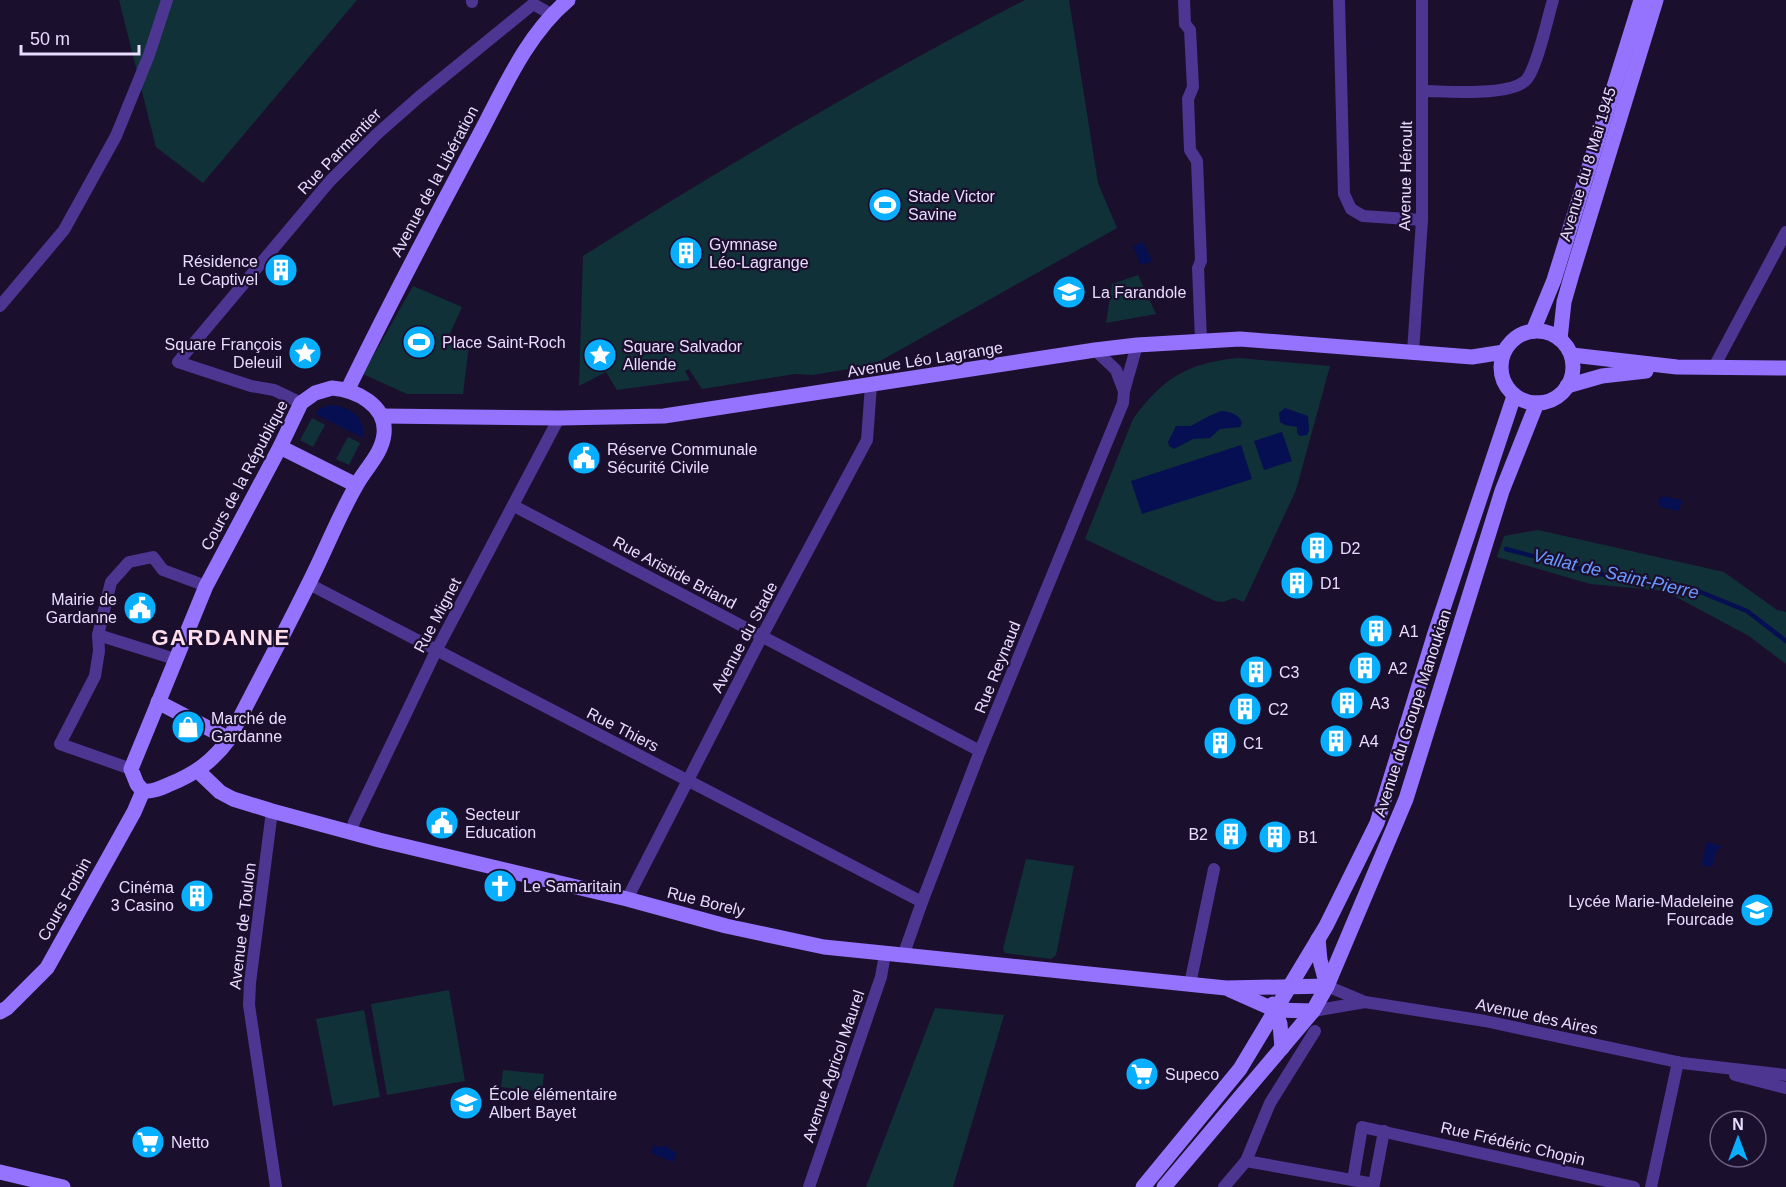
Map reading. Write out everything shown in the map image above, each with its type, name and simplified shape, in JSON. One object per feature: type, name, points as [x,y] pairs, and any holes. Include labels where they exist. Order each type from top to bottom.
[{"type":"main road","name":"Avenue de la Libération","points":[[348,389],[397,289],[514,70],[551,14],[567,0]]},
{"type":"main road","name":"Avenue du 8 Mai 1945","points":[[1560,339],[1564,302],[1641,0]]},
{"type":"main road","name":"Avenue du 8 Mai 1945","points":[[1533,331],[1554,280],[1656,0]]},
{"type":"main road","points":[[1533,331],[1552,334],[1560,339],[1572,355],[1573,367],[1563,393],[1547,402],[1536,403],[1514,396],[1505,386],[1501,373],[1504,352],[1511,342],[1521,334],[1533,331]]},
{"type":"main road","name":"Avenue Léo Lagrange","points":[[382,416],[560,418],[664,416],[1095,350],[1201,340],[1240,339],[1472,357],[1504,352]]},
{"type":"main road","points":[[1572,355],[1677,367],[1786,368]]},
{"type":"main road","name":"Avenue Léo Lagrange","points":[[1472,357],[1501,373]]},
{"type":"main road","points":[[1567,387],[1602,376],[1677,367]]},
{"type":"main road","name":"Cours de la République","points":[[131,769],[206,586],[301,403],[315,393],[333,388],[348,389]]},
{"type":"main road","points":[[131,769],[136,782],[143,791],[158,789],[198,771],[219,753],[229,739],[309,584],[356,485],[381,446],[384,434],[382,416],[370,402],[348,389]]},
{"type":"main road","name":"Avenue du Groupe Manoukian","points":[[1143,1187],[1240,1069],[1318,939],[1377,823],[1438,622],[1514,396]]},
{"type":"main road","name":"Avenue du Groupe Manoukian","points":[[1164,1187],[1313,1011],[1327,986],[1406,799],[1497,508],[1536,403]]},
{"type":"main road","points":[[280,447],[356,485]]},
{"type":"main road","points":[[158,702],[229,739]]},
{"type":"main road","name":"Rue Borely","points":[[198,771],[220,792],[233,799],[272,811],[627,899],[726,926],[824,947],[1226,988],[1327,986]]},
{"type":"main road","name":"Cours Forbin","points":[[0,1012],[7,1008],[47,968],[134,812],[143,791]]},
{"type":"main road","points":[[1318,939],[1320,960],[1327,986]]},
{"type":"main road","points":[[1266,987],[1280,1024],[1282,1048]]},
{"type":"main road","name":"Rue Borely","points":[[1226,988],[1275,1010]]},
{"type":"main road","points":[[1275,1010],[1313,1011]]},
{"type":"main road","points":[[0,1172],[63,1187]]},
{"type":"street","points":[[0,306],[64,230],[116,136],[149,55],[167,0]]},
{"type":"street","points":[[1184,0],[1185,24],[1190,30],[1193,87],[1188,99],[1190,150],[1197,161],[1201,340]]},
{"type":"street","points":[[1340,0],[1344,194],[1351,209],[1364,216],[1422,220]]},
{"type":"street","name":"Avenue Héroult","points":[[1413,352],[1422,220],[1422,0]]},
{"type":"street","points":[[1423,91],[1495,90],[1515,87],[1526,80],[1533,66],[1553,0]]},
{"type":"street","name":"Rue Parmentier","points":[[301,403],[273,390],[251,386],[178,362],[330,181],[377,134],[533,2],[551,14]]},
{"type":"street","points":[[1714,367],[1786,232]]},
{"type":"street","name":"Rue Reynaud","points":[[903,956],[980,751],[1123,403],[1124,391],[1137,345]]},
{"type":"street","points":[[1095,350],[1116,370],[1124,391]]},
{"type":"street","name":"Avenue du Stade","points":[[627,899],[762,636],[867,440],[871,385]]},
{"type":"street","name":"Rue Mignet","points":[[352,832],[354,822],[436,651],[560,418]]},
{"type":"street","name":"Rue Aristide Briand","points":[[514,506],[980,751]]},
{"type":"street","points":[[131,769],[60,744],[94,676],[99,651],[98,635],[111,582],[129,562],[153,557],[163,570],[206,586]]},
{"type":"street","name":"Rue Thiers","points":[[309,584],[922,902]]},
{"type":"street","points":[[98,635],[175,659]]},
{"type":"street","name":"Avenue de Toulon","points":[[272,811],[249,1005],[276,1187]]},
{"type":"street","points":[[1190,984],[1214,869]]},
{"type":"street","name":"Avenue Agricol Maurel","points":[[809,1187],[881,977],[885,954]]},
{"type":"street","points":[[1327,986],[1335,1007]]},
{"type":"street","name":"Avenue des Aires","points":[[1327,986],[1365,1002],[1485,1021],[1701,1066],[1786,1075]]},
{"type":"street","name":"Avenue des Aires","points":[[1313,1011],[1365,1002]]},
{"type":"street","points":[[1224,1187],[1252,1162],[1270,1103],[1315,1031]]},
{"type":"street","points":[[1651,1187],[1678,1062]]},
{"type":"street","name":"Avenue des Aires","points":[[1701,1066],[1786,1088]]},
{"type":"street","name":"Rue Frédéric Chopin","points":[[1353,1180],[1362,1127],[1634,1187]]},
{"type":"street","points":[[1252,1162],[1374,1184],[1384,1131]]},
{"type":"green space","points":[[119,0],[357,0],[203,183],[156,147]]},
{"type":"green space","name":"Stade Victor Savine","points":[[1025,0],[1069,0],[1098,183],[1117,228],[873,365],[813,375],[795,374],[702,389],[689,369],[685,371],[690,380],[617,390],[606,372],[579,386],[583,256],[801,123]]},
{"type":"green space","points":[[1138,275],[1156,314],[1106,323],[1112,284]]},
{"type":"green space","name":"Place Saint-Roch","points":[[413,286],[462,307],[447,340],[469,345],[463,394],[407,394],[363,374]]},
{"type":"green space","points":[[1238,358],[1330,366],[1296,490],[1244,602],[1234,598],[1223,602],[1215,601],[1085,539],[1133,419],[1144,405],[1166,383],[1190,369],[1220,360]]},
{"type":"green space","points":[[312,418],[325,425],[313,447],[300,440]]},
{"type":"green space","points":[[348,437],[360,443],[349,465],[336,459]]},
{"type":"green space","points":[[1538,530],[1724,572],[1777,610],[1786,612],[1786,664],[1749,636],[1665,591],[1590,584],[1497,557],[1504,536]]},
{"type":"green space","points":[[1026,859],[1074,866],[1056,955],[1051,959],[1005,953],[1003,949]]},
{"type":"green space","points":[[449,990],[465,1081],[387,1095],[371,1004]]},
{"type":"green space","points":[[935,1008],[1004,1015],[953,1187],[866,1187]]},
{"type":"green space","points":[[364,1010],[380,1097],[333,1106],[316,1019]]},
{"type":"green space","points":[[503,1070],[544,1074],[542,1092],[501,1087]]},
{"type":"shaded area","points":[[1143,242],[1152,261],[1141,265],[1133,246]]},
{"type":"shaded area","points":[[330,405],[350,410],[355,414],[362,424],[363,438],[315,414],[319,409]]},
{"type":"shaded area","points":[[1285,408],[1308,416],[1307,435],[1300,436],[1297,433],[1297,427],[1280,422],[1279,413]]},
{"type":"shaded area","points":[[1221,411],[1237,416],[1242,423],[1240,427],[1220,429],[1210,438],[1193,439],[1174,449],[1169,446],[1168,442],[1176,426],[1191,426]]},
{"type":"shaded area","points":[[1282,432],[1292,461],[1264,470],[1254,441]]},
{"type":"shaded area","points":[[1241,445],[1252,479],[1142,514],[1131,481]]},
{"type":"shaded area","points":[[1663,496],[1682,500],[1679,511],[1660,507],[1658,500]]},
{"type":"shaded area","points":[[1707,842],[1722,846],[1716,852],[1712,867],[1701,865]]},
{"type":"shaded area","points":[[654,1145],[661,1148],[663,1145],[677,1153],[673,1162],[651,1153]]},
{"type":"waterway","name":"Vallat de Saint-Pierre","points":[[1506,549],[1624,580],[1693,589],[1747,611],[1786,641]]},
{"type":"place","name":"Stade Victor Savine","points":[[885,205]]},
{"type":"place","name":"Gymnase Léo-Lagrange","points":[[686,253]]},
{"type":"place","name":"Résidence Le Captivel","points":[[281,270]]},
{"type":"place","name":"La Farandole","points":[[1069,292]]},
{"type":"place","name":"Place Saint-Roch","points":[[419,342]]},
{"type":"place","name":"Square François Deleuil","points":[[305,353]]},
{"type":"place","name":"Square Salvador Allende","points":[[600,355]]},
{"type":"place","name":"Réserve Communale Sécurité Civile","points":[[584,458]]},
{"type":"place","name":"D2","points":[[1317,548]]},
{"type":"place","name":"D1","points":[[1297,583]]},
{"type":"place","name":"Mairie de Gardanne","points":[[140,608]]},
{"type":"place","name":"A1","points":[[1376,631]]},
{"type":"place","name":"A2","points":[[1365,668]]},
{"type":"place","name":"C3","points":[[1256,672]]},
{"type":"place","name":"A3","points":[[1347,703]]},
{"type":"place","name":"C2","points":[[1245,709]]},
{"type":"place","name":"Marché de Gardanne","points":[[188,727]]},
{"type":"place","name":"A4","points":[[1336,741]]},
{"type":"place","name":"C1","points":[[1220,743]]},
{"type":"place","name":"Secteur Education","points":[[442,823]]},
{"type":"place","name":"B2","points":[[1231,834]]},
{"type":"place","name":"B1","points":[[1275,837]]},
{"type":"place","name":"Le Samaritain","points":[[500,886]]},
{"type":"place","name":"Cinéma 3 Casino","points":[[197,896]]},
{"type":"place","name":"Lycée Marie-Madeleine Fourcade","points":[[1757,910]]},
{"type":"place","name":"Supeco","points":[[1142,1074]]},
{"type":"place","name":"École élémentaire Albert Bayet","points":[[466,1103]]},
{"type":"place","name":"Netto","points":[[148,1142]]},
{"type":"district","name":"GARDANNE","points":[[221,637]]}]
